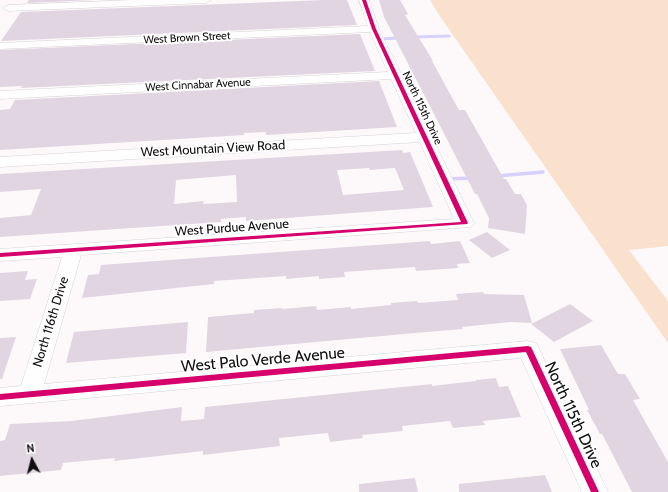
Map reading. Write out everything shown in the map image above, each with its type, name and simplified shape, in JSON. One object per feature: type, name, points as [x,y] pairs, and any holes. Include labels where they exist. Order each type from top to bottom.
[{"type":"street","points":[[0,19],[11,4],[206,0]]},
{"type":"street","name":"North 115th Drive","points":[[364,0],[374,29],[466,223]]},
{"type":"street","name":"West Brown Street","points":[[0,46],[374,29]]},
{"type":"street","name":"West Cinnabar Avenue","points":[[0,95],[396,76]]},
{"type":"street","name":"West Mountain View Road","points":[[0,162],[425,137]]},
{"type":"street","name":"West Purdue Avenue","points":[[0,255],[466,223]]},
{"type":"street","name":"North 116th Drive","points":[[30,394],[73,250]]},
{"type":"street","name":"North 115th Drive","points":[[528,349],[595,492]]},
{"type":"street","name":"West Palo Verde Avenue","points":[[0,397],[528,349]]},
{"type":"shaded area","points":[[430,0],[668,0],[668,246],[629,250],[668,301],[668,343],[441,18]]},
{"type":"building","points":[[29,0],[95,0],[27,3]]},
{"type":"building","points":[[347,0],[357,25],[1,41],[21,12]]},
{"type":"building","points":[[379,0],[400,0],[408,14],[405,15],[433,61],[459,110],[465,110],[504,179],[506,179],[515,194],[521,194],[527,205],[525,234],[488,228],[489,218],[477,194],[475,194],[384,17]]},
{"type":"building","points":[[360,34],[375,71],[21,88],[22,86],[0,87],[0,50]]},
{"type":"building","points":[[379,81],[397,127],[266,135],[266,132],[244,133],[244,135],[0,150],[0,110],[10,109],[15,100]]},
{"type":"building","points":[[402,150],[403,153],[410,152],[433,207],[246,221],[246,217],[221,219],[221,222],[0,237],[0,218],[31,215],[41,189],[0,192],[0,174]],"holes":[[[369,168],[370,170],[395,168],[404,190],[343,195],[337,170]],[[236,175],[237,202],[203,204],[204,201],[174,204],[176,180]]]},
{"type":"building","points":[[487,232],[510,250],[492,258],[469,240]]},
{"type":"building","points":[[430,241],[431,244],[460,241],[470,263],[457,264],[458,268],[416,271],[415,267],[344,272],[345,277],[319,279],[319,276],[286,279],[286,276],[214,281],[214,284],[82,298],[88,275],[99,274],[101,265]]},
{"type":"building","points":[[28,271],[25,280],[37,279],[30,299],[0,301],[0,273]]},
{"type":"building","points":[[483,292],[484,294],[524,295],[532,323],[510,322],[462,327],[463,329],[206,352],[208,317],[254,313],[254,310],[282,308],[316,306],[317,310],[351,307],[351,309],[391,305],[391,303],[417,301],[418,303],[458,300],[456,294]]},
{"type":"building","points":[[570,304],[593,321],[554,342],[531,324]]},
{"type":"building","points":[[188,322],[186,353],[66,363],[74,332]]},
{"type":"building","points":[[16,337],[2,379],[0,379],[0,338]]},
{"type":"building","points":[[601,345],[618,374],[625,374],[640,399],[633,400],[668,462],[668,492],[632,492],[602,434],[600,434],[587,410],[589,410],[560,349]]},
{"type":"building","points":[[496,378],[499,387],[508,386],[521,417],[483,421],[485,425],[453,428],[450,421],[402,426],[403,431],[362,435],[363,438],[330,442],[328,433],[279,438],[280,446],[203,455],[203,451],[114,461],[115,458],[63,463],[61,470],[0,476],[0,441],[5,440],[10,424],[72,421],[182,407],[181,421],[204,419],[205,407],[432,384],[432,386]]},
{"type":"building","points":[[545,475],[552,492],[459,492],[459,484]]},
{"type":"building","points":[[415,478],[418,492],[359,492],[359,484]]},
{"type":"waterway","points":[[414,37],[449,36]]},
{"type":"waterway","points":[[378,39],[401,38]]},
{"type":"waterway","points":[[497,176],[543,172]]},
{"type":"waterway","points":[[447,179],[471,178]]},
{"type":"cycle path","points":[[0,255],[465,223],[374,29],[364,0]]},
{"type":"cycle path","points":[[0,397],[528,349],[595,492]]}]
